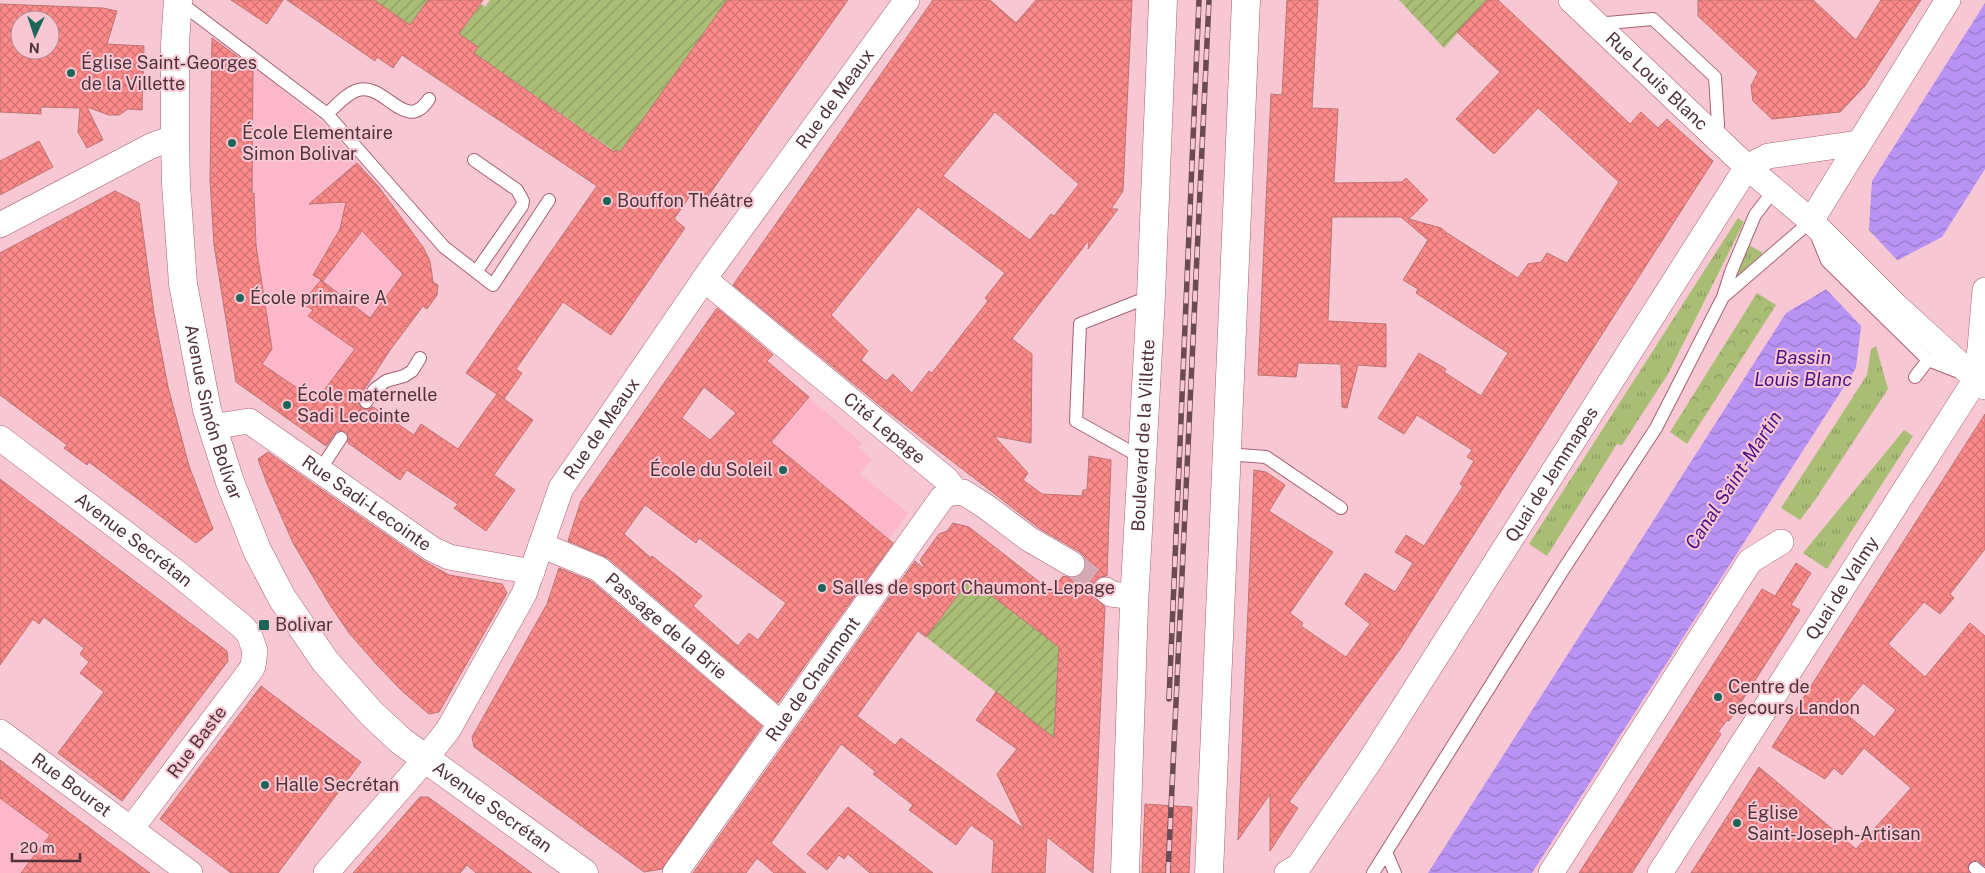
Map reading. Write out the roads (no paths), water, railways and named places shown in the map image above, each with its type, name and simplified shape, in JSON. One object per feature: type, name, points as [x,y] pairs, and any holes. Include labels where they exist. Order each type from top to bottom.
[{"type":"main road","name":"Avenue Simón Bolívar","points":[[178,0],[174,44],[175,137],[176,184],[183,284],[204,399],[212,427],[230,482],[257,550],[282,598],[325,661],[350,690],[401,741],[425,758]]},
{"type":"main road","name":"Boulevard de la Villette","points":[[1125,873],[1135,597],[1151,296],[1163,0]]},
{"type":"main road","points":[[1209,873],[1246,0]]},
{"type":"main road","name":"Avenue Secrétan","points":[[425,758],[584,873]]},
{"type":"street","name":"Rue de Meaux","points":[[326,873],[448,730],[524,594],[561,488],[704,279],[907,0]]},
{"type":"street","name":"Rue Louis Blanc","points":[[1571,0],[1747,167],[1811,221],[1832,254],[1889,309]]},
{"type":"street","points":[[1811,221],[1948,0]]},
{"type":"street","points":[[0,225],[151,146],[175,137]]},
{"type":"street","points":[[1747,167],[1768,156],[1858,143]]},
{"type":"street","name":"Quai de Jemmapes","points":[[1287,873],[1299,866],[1371,759],[1747,167]]},
{"type":"street","name":"Cité Lepage","points":[[704,279],[947,480],[956,492],[963,492],[1029,539],[1072,564]]},
{"type":"street","name":"Quai de Valmy","points":[[1660,873],[1980,383],[1980,348],[1985,290]]},
{"type":"street","points":[[1889,309],[1980,383]]},
{"type":"street","name":"Rue Sadi-Lecointe","points":[[212,427],[249,421],[432,549],[449,556],[532,572]]},
{"type":"street","name":"Avenue Secrétan","points":[[0,438],[176,572],[243,627],[249,634],[255,651]]},
{"type":"street","name":"Rue de Chaumont","points":[[676,873],[942,498],[956,492]]},
{"type":"street","points":[[1551,873],[1750,561],[1781,542]]},
{"type":"street","name":"Passage de la Brie","points":[[541,545],[599,569],[781,724]]},
{"type":"street","points":[[1106,590],[1111,594],[1135,597]]},
{"type":"street","name":"Rue Baste","points":[[131,829],[248,674],[253,666],[255,651]]},
{"type":"street","name":"Rue Bouret","points":[[0,732],[190,873]]},
{"type":"lane","points":[[178,0],[327,114],[444,247],[493,284],[549,200]]},
{"type":"lane","name":"Rue Louis Blanc","points":[[1596,24],[1653,18],[1715,77],[1718,124],[1716,137]]},
{"type":"lane","points":[[327,114],[349,95],[358,90],[375,93],[408,112],[417,112],[424,108],[429,100]]},
{"type":"lane","points":[[474,160],[517,190],[522,195],[523,201],[522,206],[476,272]]},
{"type":"lane","points":[[1373,873],[1563,570],[1656,428],[1723,297],[1731,272],[1755,215],[1774,190]]},
{"type":"lane","points":[[1723,297],[1811,221]]},
{"type":"lane","points":[[1142,458],[1076,420],[1080,324],[1151,296]]},
{"type":"lane","points":[[1889,309],[1928,360],[1980,383]]},
{"type":"lane","points":[[366,402],[375,389],[386,381],[404,376],[412,371],[420,358]]},
{"type":"lane","points":[[1915,377],[1928,360]]},
{"type":"lane","points":[[320,470],[341,438]]},
{"type":"lane","points":[[1226,454],[1266,457],[1341,508]]},
{"type":"lane","points":[[1386,852],[1395,873]]},
{"type":"water","name":"Bassin Louis Blanc","points":[[1985,3],[1985,169],[1942,237],[1898,260],[1861,327],[1856,368],[1532,873],[1428,873],[1786,313],[1825,290],[1869,229],[1872,181]]},
{"type":"tunnel","points":[[1072,564],[1106,590]]},
{"type":"railway","points":[[1169,699],[1199,0]]},
{"type":"railway","points":[[1168,873],[1209,0]]},
{"type":"place","name":"Église Saint-Georges de la Villette","points":[[71,73]]},
{"type":"place","name":"École Elementaire Simon Bolivar","points":[[232,143]]},
{"type":"place","name":"Bouffon Théâtre","points":[[607,201]]},
{"type":"place","name":"École primaire A","points":[[240,298]]},
{"type":"place","name":"École maternelle Sadi Lecointe","points":[[287,405]]},
{"type":"place","name":"École du Soleil","points":[[783,470]]},
{"type":"place","name":"Salles de sport Chaumont-Lepage","points":[[822,588]]},
{"type":"place","name":"Bolivar","points":[[264,625]]},
{"type":"place","name":"Centre de secours Landon","points":[[1718,697]]},
{"type":"place","name":"Halle Secrétan","points":[[265,785]]},
{"type":"place","name":"Église Saint-Joseph-Artisan","points":[[1737,823]]},
{"type":"water label","name":"Canal Saint-Martin","points":[[1733,480]]}]
